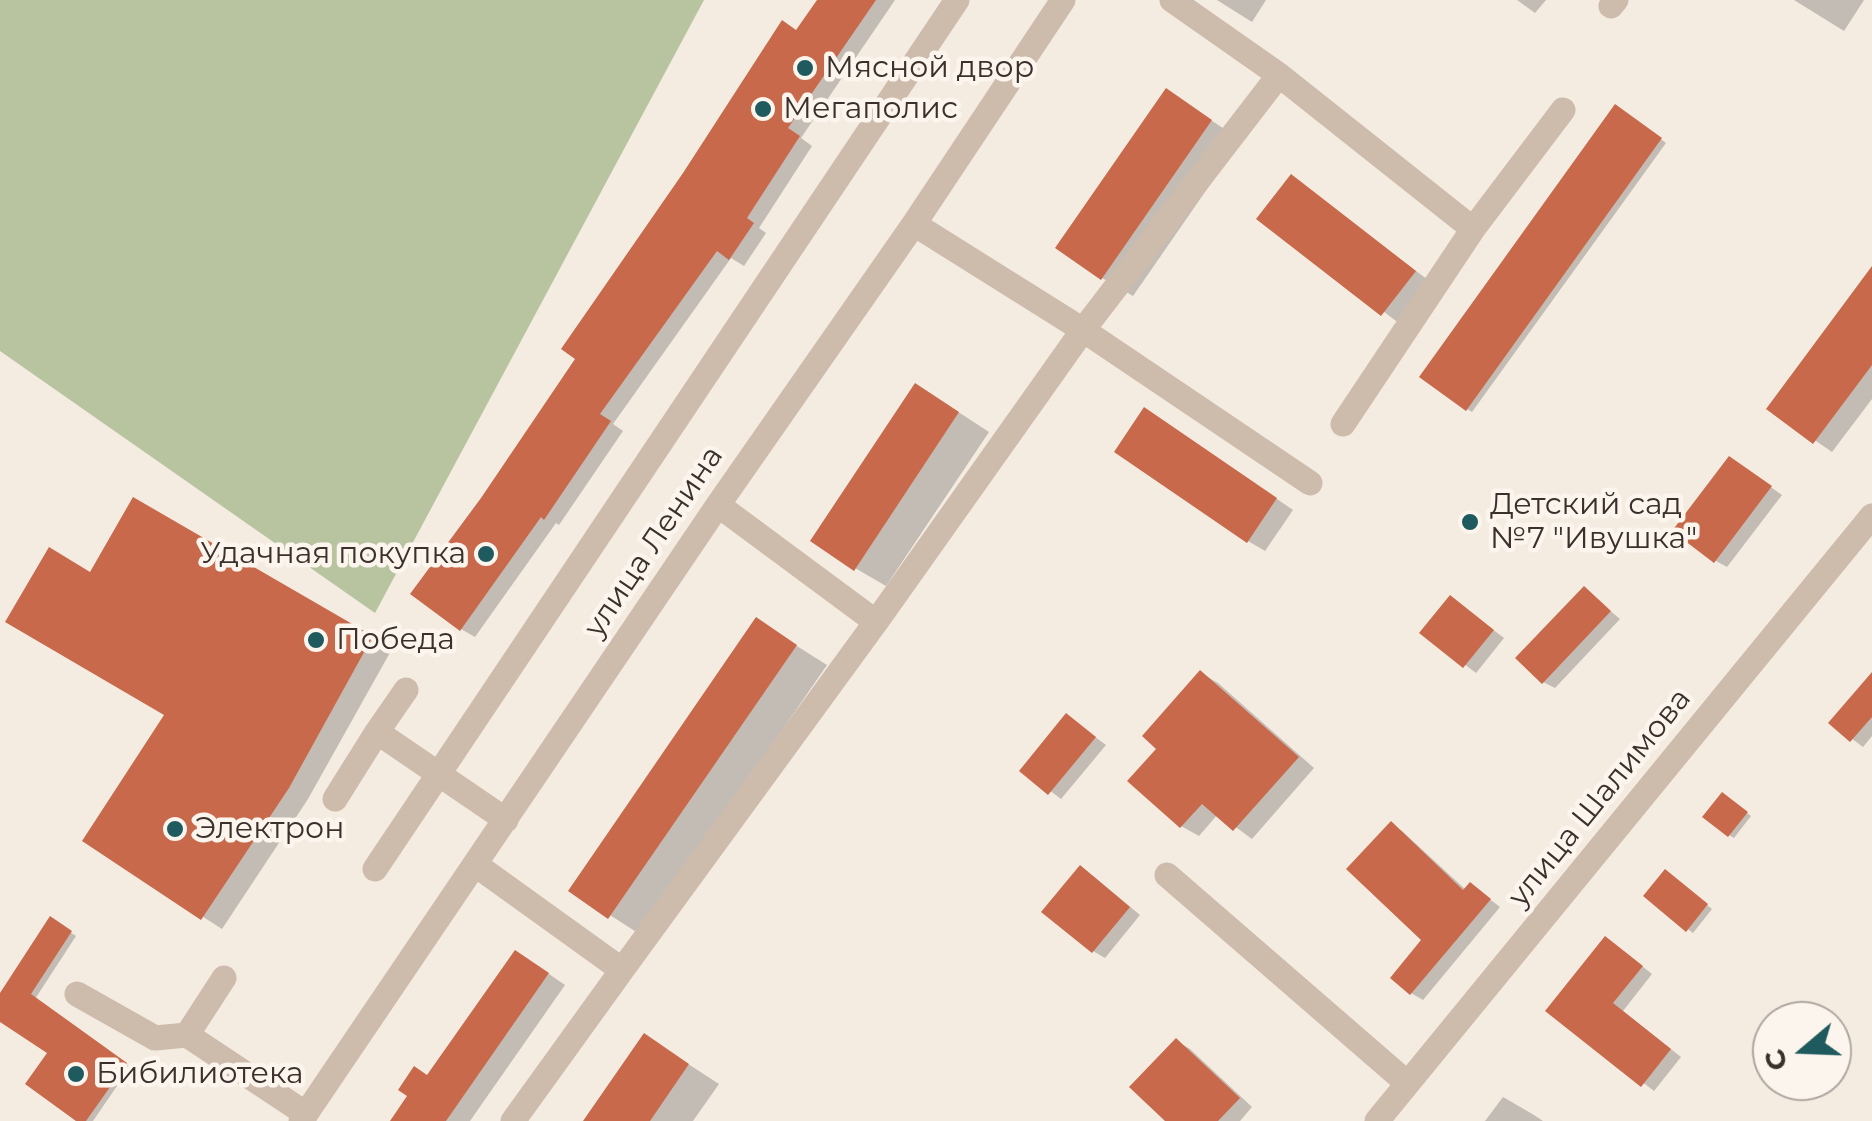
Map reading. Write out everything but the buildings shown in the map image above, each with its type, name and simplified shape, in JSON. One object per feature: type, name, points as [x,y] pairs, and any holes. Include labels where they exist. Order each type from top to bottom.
[{"type":"street","points":[[375,869],[957,0]]},
{"type":"street","name":"улица Ленина","points":[[303,1118],[1063,0]]},
{"type":"street","points":[[1172,0],[1279,75],[1473,229]]},
{"type":"street","points":[[513,1121],[876,622],[1082,330],[1279,75]]},
{"type":"street","points":[[1343,424],[1473,229],[1563,110]]},
{"type":"street","points":[[914,224],[1082,330],[1310,484]]},
{"type":"street","points":[[718,505],[876,622]]},
{"type":"street","name":"улица Шалимова","points":[[1377,1121],[1872,516]]},
{"type":"street","points":[[335,799],[406,690]]},
{"type":"street","points":[[377,732],[506,820]]},
{"type":"street","points":[[476,865],[622,970]]},
{"type":"street","points":[[1167,875],[1408,1083]]},
{"type":"street","points":[[187,1035],[224,978]]},
{"type":"street","points":[[77,994],[156,1038],[187,1035],[303,1118]]},
{"type":"green space","points":[[0,0],[704,0],[375,613],[0,351]]},
{"type":"place","name":"Мясной двор","points":[[805,68]]},
{"type":"place","name":"Мегаполис","points":[[763,109]]},
{"type":"place","name":"Детский сад №7 \"Ивушка\"","points":[[1470,522]]},
{"type":"place","name":"Удачная покупка","points":[[486,554]]},
{"type":"place","name":"Победа","points":[[316,640]]},
{"type":"place","name":"Электрон","points":[[175,829]]},
{"type":"place","name":"Бибилиотека","points":[[76,1074]]}]
